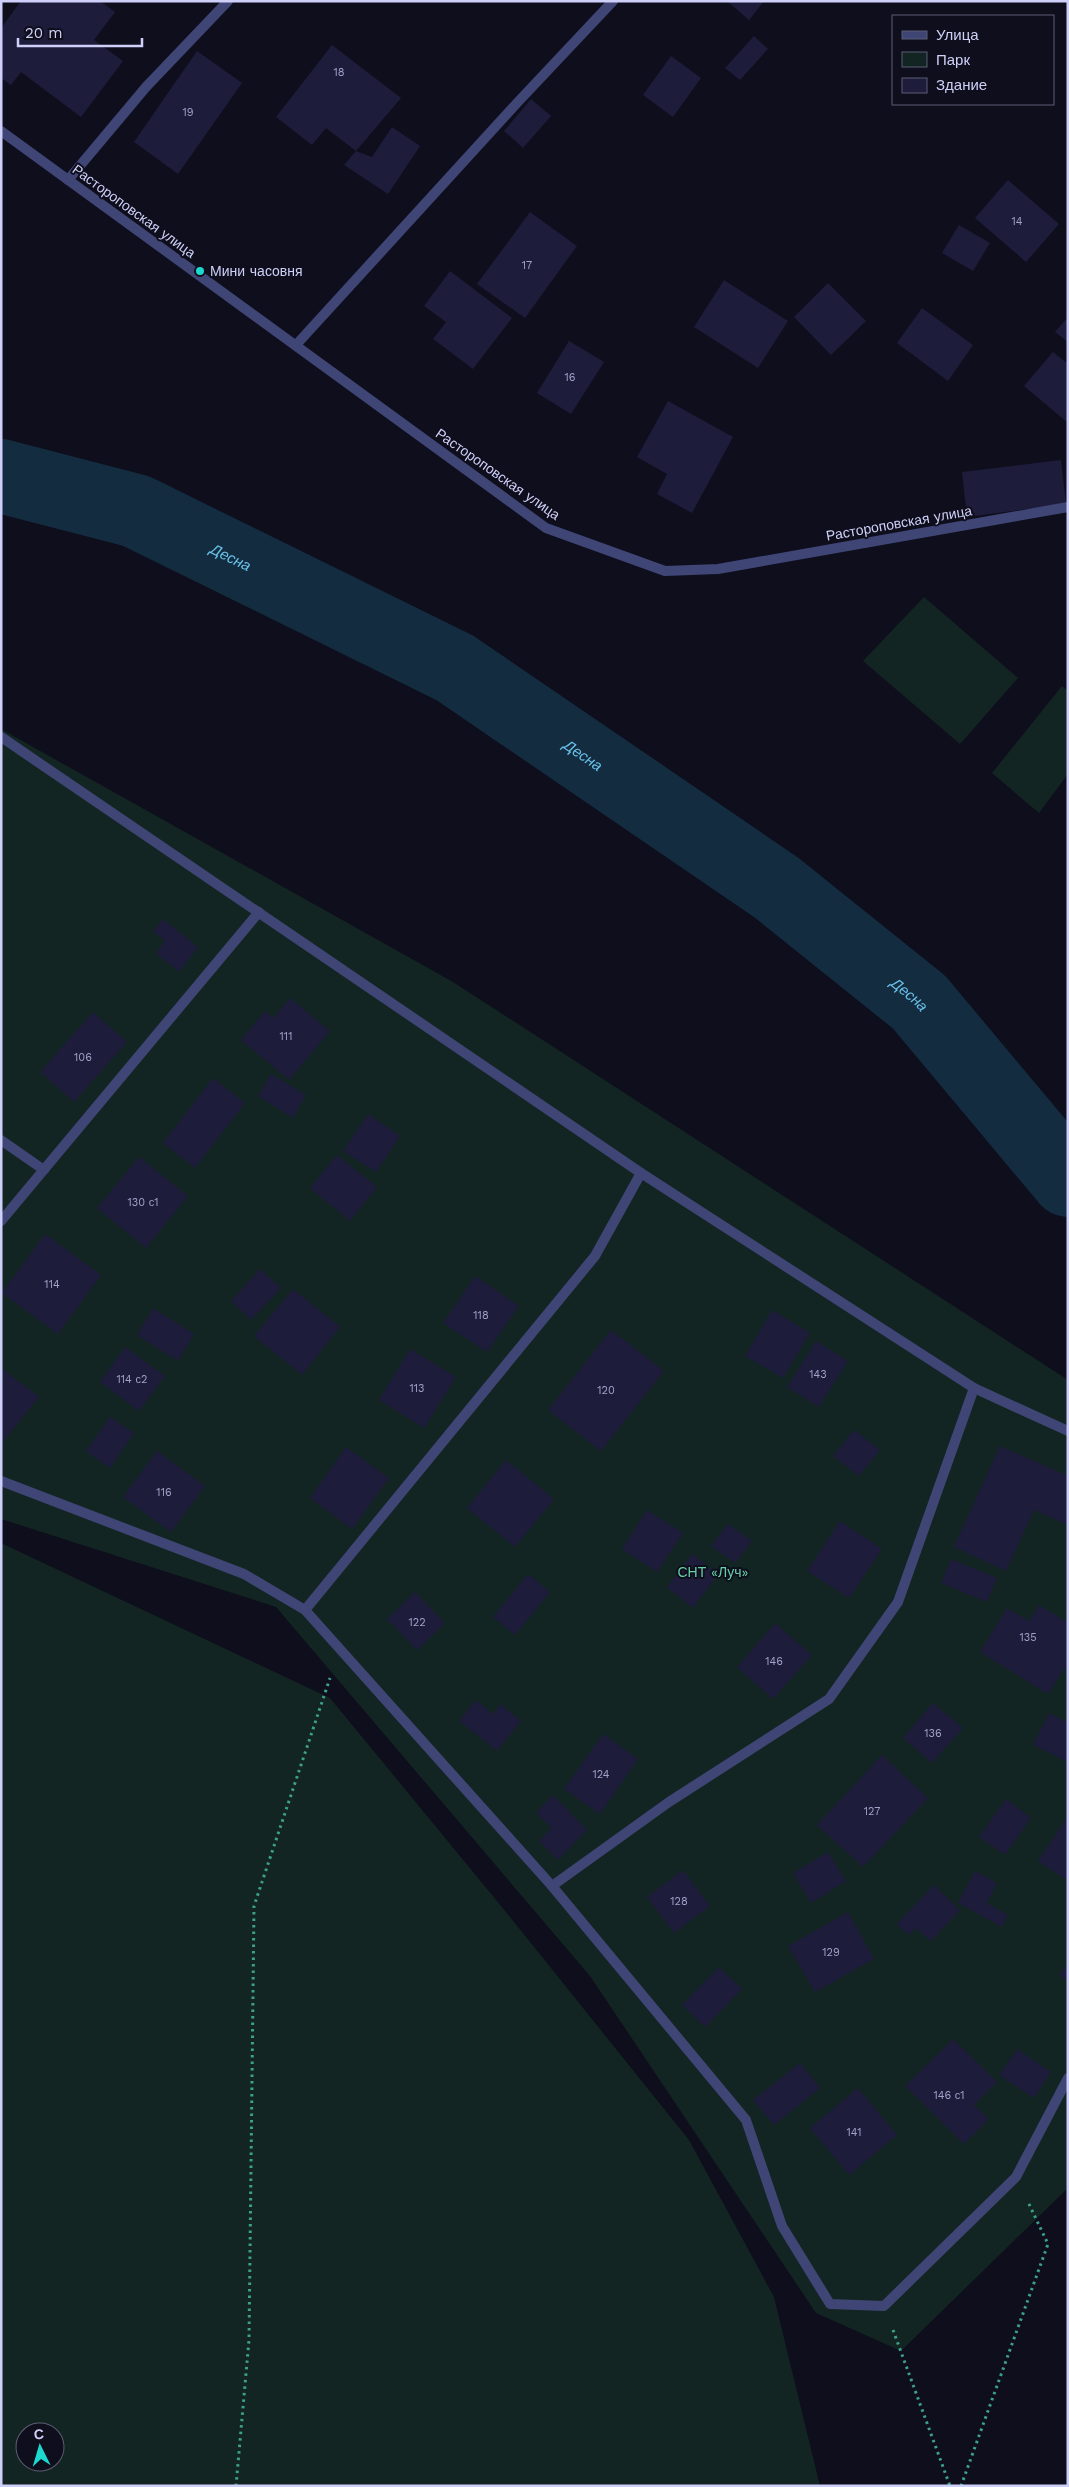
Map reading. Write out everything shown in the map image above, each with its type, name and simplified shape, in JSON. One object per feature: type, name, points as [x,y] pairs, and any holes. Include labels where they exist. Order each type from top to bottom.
[{"type":"street","points":[[68,180],[146,87],[228,1]]},
{"type":"street","points":[[296,345],[510,110],[613,1]]},
{"type":"street","name":"Растороповская улица","points":[[1,131],[546,528],[665,571],[718,569],[1068,507]]},
{"type":"street","points":[[1,737],[641,1173],[974,1388],[1068,1431]]},
{"type":"street","points":[[1,1221],[259,912]]},
{"type":"street","points":[[1,1140],[44,1170]]},
{"type":"street","points":[[305,1610],[594,1256],[641,1173]]},
{"type":"street","points":[[552,1886],[669,1802],[828,1699],[898,1602],[974,1388]]},
{"type":"street","points":[[1,1481],[244,1574],[305,1610],[552,1886],[746,2120],[782,2226],[830,2304],[884,2306],[1016,2177],[1068,2078]]},
{"type":"path","points":[[236,2486],[249,2340],[254,1906],[340,1647]]},
{"type":"path","points":[[961,2486],[1048,2244],[1016,2177]]},
{"type":"path","points":[[884,2306],[950,2486]]},
{"type":"green space","points":[[924,597],[1018,678],[960,744],[863,661]]},
{"type":"green space","points":[[1062,686],[1068,691],[1068,774],[1039,813],[992,773]]},
{"type":"green space","name":"СНТ «Луч»","points":[[1,729],[453,982],[1068,1380],[1068,2188],[901,2351],[816,2313],[590,1976],[276,1607],[1,1519]]},
{"type":"green space","points":[[1,1543],[330,1698],[506,1912],[689,2140],[774,2297],[820,2486],[1,2486]]},
{"type":"building","points":[[21,1],[100,1],[115,12],[94,40],[123,61],[81,117],[21,72],[11,85],[1,78],[1,28]]},
{"type":"building","points":[[727,1],[764,1],[749,20]]},
{"type":"building","points":[[754,36],[768,49],[740,80],[725,68]]},
{"type":"building","points":[[332,45],[401,98],[356,151],[326,128],[312,145],[276,117]]},
{"type":"building","points":[[197,51],[242,83],[178,174],[134,142]]},
{"type":"building","points":[[671,56],[701,78],[673,117],[643,95]]},
{"type":"building","points":[[531,99],[551,116],[523,148],[504,131]]},
{"type":"building","points":[[392,127],[420,146],[388,194],[344,165],[356,151],[372,157]]},
{"type":"building","points":[[1008,180],[1059,224],[1026,262],[975,218]]},
{"type":"building","points":[[530,212],[577,246],[525,318],[477,284]]},
{"type":"building","points":[[959,225],[990,243],[973,271],[942,253]]},
{"type":"building","points":[[450,271],[512,318],[473,369],[433,339],[446,322],[424,306]]},
{"type":"building","points":[[724,280],[788,321],[758,368],[694,327]]},
{"type":"building","points":[[828,283],[866,321],[831,355],[794,317]]},
{"type":"building","points":[[922,308],[973,345],[948,381],[897,343]]},
{"type":"building","points":[[1068,317],[1068,342],[1055,332]]},
{"type":"building","points":[[569,341],[604,362],[571,414],[537,393]]},
{"type":"building","points":[[1053,352],[1068,364],[1068,423],[1024,386]]},
{"type":"building","points":[[668,401],[733,437],[692,513],[657,494],[667,474],[637,457]]},
{"type":"building","points":[[1061,460],[1066,504],[967,517],[962,472]]},
{"type":"building","points":[[163,919],[198,947],[179,972],[156,953],[165,941],[153,931]]},
{"type":"building","points":[[290,998],[330,1031],[289,1080],[241,1040],[265,1011],[273,1018]]},
{"type":"building","points":[[93,1012],[127,1042],[74,1102],[40,1072]]},
{"type":"building","points":[[271,1074],[306,1095],[293,1118],[258,1096]]},
{"type":"building","points":[[213,1078],[245,1103],[195,1168],[163,1143]]},
{"type":"building","points":[[368,1114],[400,1136],[376,1172],[343,1151]]},
{"type":"building","points":[[337,1155],[377,1187],[350,1221],[310,1188]]},
{"type":"building","points":[[139,1157],[188,1196],[146,1248],[97,1208]]},
{"type":"building","points":[[45,1234],[101,1275],[58,1334],[2,1293]]},
{"type":"building","points":[[260,1269],[281,1288],[251,1320],[231,1301]]},
{"type":"building","points":[[475,1276],[519,1306],[487,1352],[443,1323]]},
{"type":"building","points":[[293,1289],[340,1327],[302,1375],[254,1336]]},
{"type":"building","points":[[153,1308],[194,1334],[178,1361],[137,1335]]},
{"type":"building","points":[[772,1310],[810,1333],[783,1378],[745,1356]]},
{"type":"building","points":[[611,1330],[664,1371],[601,1451],[548,1410]]},
{"type":"building","points":[[816,1341],[848,1361],[819,1407],[787,1387]]},
{"type":"building","points":[[125,1347],[165,1376],[139,1411],[100,1382]]},
{"type":"building","points":[[410,1349],[456,1377],[424,1428],[379,1400]]},
{"type":"building","points":[[1,1368],[39,1397],[1,1444]]},
{"type":"building","points":[[110,1417],[134,1433],[110,1468],[86,1451]]},
{"type":"building","points":[[854,1430],[880,1450],[859,1476],[833,1456]]},
{"type":"building","points":[[1000,1446],[1068,1476],[1068,1525],[1034,1510],[1006,1571],[954,1547]]},
{"type":"building","points":[[346,1447],[389,1478],[352,1529],[310,1498]]},
{"type":"building","points":[[157,1451],[205,1486],[171,1532],[123,1497]]},
{"type":"building","points":[[506,1460],[554,1499],[515,1547],[467,1508]]},
{"type":"building","points":[[647,1510],[683,1533],[657,1572],[622,1549]]},
{"type":"building","points":[[840,1521],[882,1549],[849,1598],[807,1571]]},
{"type":"building","points":[[728,1524],[752,1541],[735,1563],[711,1546]]},
{"type":"building","points":[[692,1554],[718,1574],[693,1608],[667,1587]]},
{"type":"building","points":[[951,1559],[997,1578],[987,1602],[941,1583]]},
{"type":"building","points":[[528,1574],[550,1592],[515,1635],[493,1617]]},
{"type":"building","points":[[415,1592],[445,1623],[417,1650],[387,1619]]},
{"type":"building","points":[[1039,1605],[1068,1623],[1068,1663],[1048,1694],[980,1652],[1007,1608],[1029,1621]]},
{"type":"building","points":[[775,1623],[812,1655],[773,1699],[737,1667]]},
{"type":"building","points":[[476,1700],[493,1714],[500,1704],[521,1721],[497,1751],[459,1721]]},
{"type":"building","points":[[933,1703],[963,1728],[932,1763],[903,1738]]},
{"type":"building","points":[[1049,1713],[1068,1723],[1068,1762],[1033,1745]]},
{"type":"building","points":[[603,1734],[638,1759],[600,1814],[564,1789]]},
{"type":"building","points":[[882,1755],[928,1798],[863,1867],[817,1825]]},
{"type":"building","points":[[553,1795],[587,1830],[558,1860],[539,1841],[552,1828],[536,1813]]},
{"type":"building","points":[[1006,1799],[1031,1818],[1005,1855],[979,1837]]},
{"type":"building","points":[[1068,1816],[1068,1881],[1038,1861]]},
{"type":"building","points":[[828,1852],[846,1881],[811,1903],[793,1873]]},
{"type":"building","points":[[683,1870],[710,1906],[674,1933],[647,1897]]},
{"type":"building","points":[[975,1871],[997,1883],[987,1903],[1008,1915],[1002,1927],[958,1903]]},
{"type":"building","points":[[934,1885],[960,1910],[931,1941],[916,1928],[909,1935],[897,1924]]},
{"type":"building","points":[[848,1912],[874,1959],[815,1992],[788,1946]]},
{"type":"building","points":[[1068,1963],[1068,1982],[1059,1975]]},
{"type":"building","points":[[719,1967],[742,1989],[705,2027],[682,2005]]},
{"type":"building","points":[[953,2039],[997,2082],[974,2105],[989,2119],[964,2144],[905,2086]]},
{"type":"building","points":[[1017,2049],[1051,2072],[1034,2098],[999,2075]]},
{"type":"building","points":[[800,2063],[820,2088],[774,2125],[753,2100]]},
{"type":"building","points":[[858,2088],[897,2135],[849,2175],[810,2128]]},
{"type":"waterway","name":"Десна","points":[[1,476],[136,511],[455,668],[777,888],[919,1002],[1068,1180]]},
{"type":"place","name":"Мини часовня","points":[[200,271]]}]
